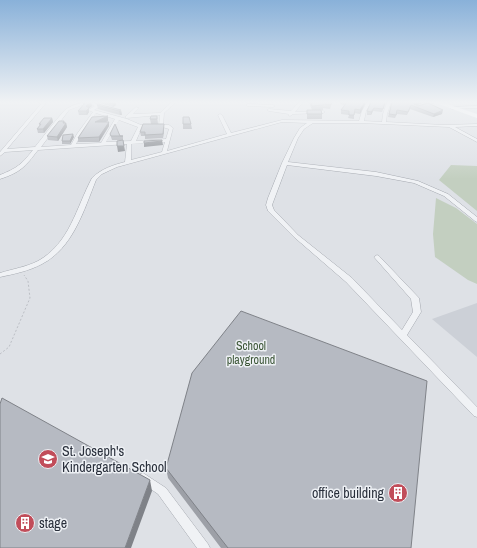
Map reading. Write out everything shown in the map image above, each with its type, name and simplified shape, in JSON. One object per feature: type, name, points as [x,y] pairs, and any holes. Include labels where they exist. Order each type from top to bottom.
[{"type":"street","points":[[0,155],[22,128]]},
{"type":"street","points":[[0,177],[15,171],[24,165],[53,128]]},
{"type":"street","points":[[73,146],[83,128]]},
{"type":"street","points":[[103,144],[112,128]]},
{"type":"street","points":[[128,162],[131,142],[139,128]]},
{"type":"street","points":[[164,152],[170,128]]},
{"type":"street","points":[[226,128],[230,135]]},
{"type":"street","points":[[0,275],[20,270],[41,261],[65,242],[94,179],[100,173],[128,162],[258,128]]},
{"type":"street","points":[[303,128],[285,163],[271,198],[269,206],[271,211],[296,236],[349,280],[477,413]]},
{"type":"street","points":[[453,128],[477,141]]},
{"type":"street","points":[[4,150],[168,140]]},
{"type":"street","points":[[285,163],[376,174],[416,182],[446,195],[477,220]]},
{"type":"street","points":[[377,257],[415,298],[417,312],[403,335]]},
{"type":"street","points":[[132,472],[152,483],[162,491],[204,548]]},
{"type":"path","points":[[0,354],[9,347],[30,298],[28,281],[20,270]]},
{"type":"shaded area","points":[[477,303],[477,357],[432,319]]},
{"type":"green space","points":[[451,165],[477,166],[477,211],[439,180]]},
{"type":"green space","points":[[436,198],[456,208],[477,224],[477,284],[468,280],[435,257],[433,234]]},
{"type":"building","points":[[54,128],[63,128],[57,137],[47,136]]},
{"type":"building","points":[[85,128],[105,128],[99,137],[78,138]]},
{"type":"building","points":[[113,128],[116,128],[120,136],[111,136],[110,134]]},
{"type":"building","points":[[142,128],[164,128],[163,134],[145,135],[145,132],[140,132]]},
{"type":"building","points":[[73,134],[70,141],[62,141],[63,135]]},
{"type":"building","points":[[123,140],[124,146],[117,146],[117,141]]},
{"type":"building","points":[[144,141],[162,141],[144,143]]},
{"type":"building","points":[[241,311],[427,381],[411,548],[228,548],[166,468],[192,373]]},
{"type":"building","name":"St. Joseph's Kindergarten School","points":[[2,398],[150,480],[125,548],[0,548],[0,404]]},
{"type":"place","name":"St. Joseph's Kindergarten School","points":[[48,459]]},
{"type":"place","name":"office building","points":[[398,493]]},
{"type":"place","name":"stage","points":[[25,523]]},
{"type":"park label","name":"School playground","points":[[251,353]]}]
